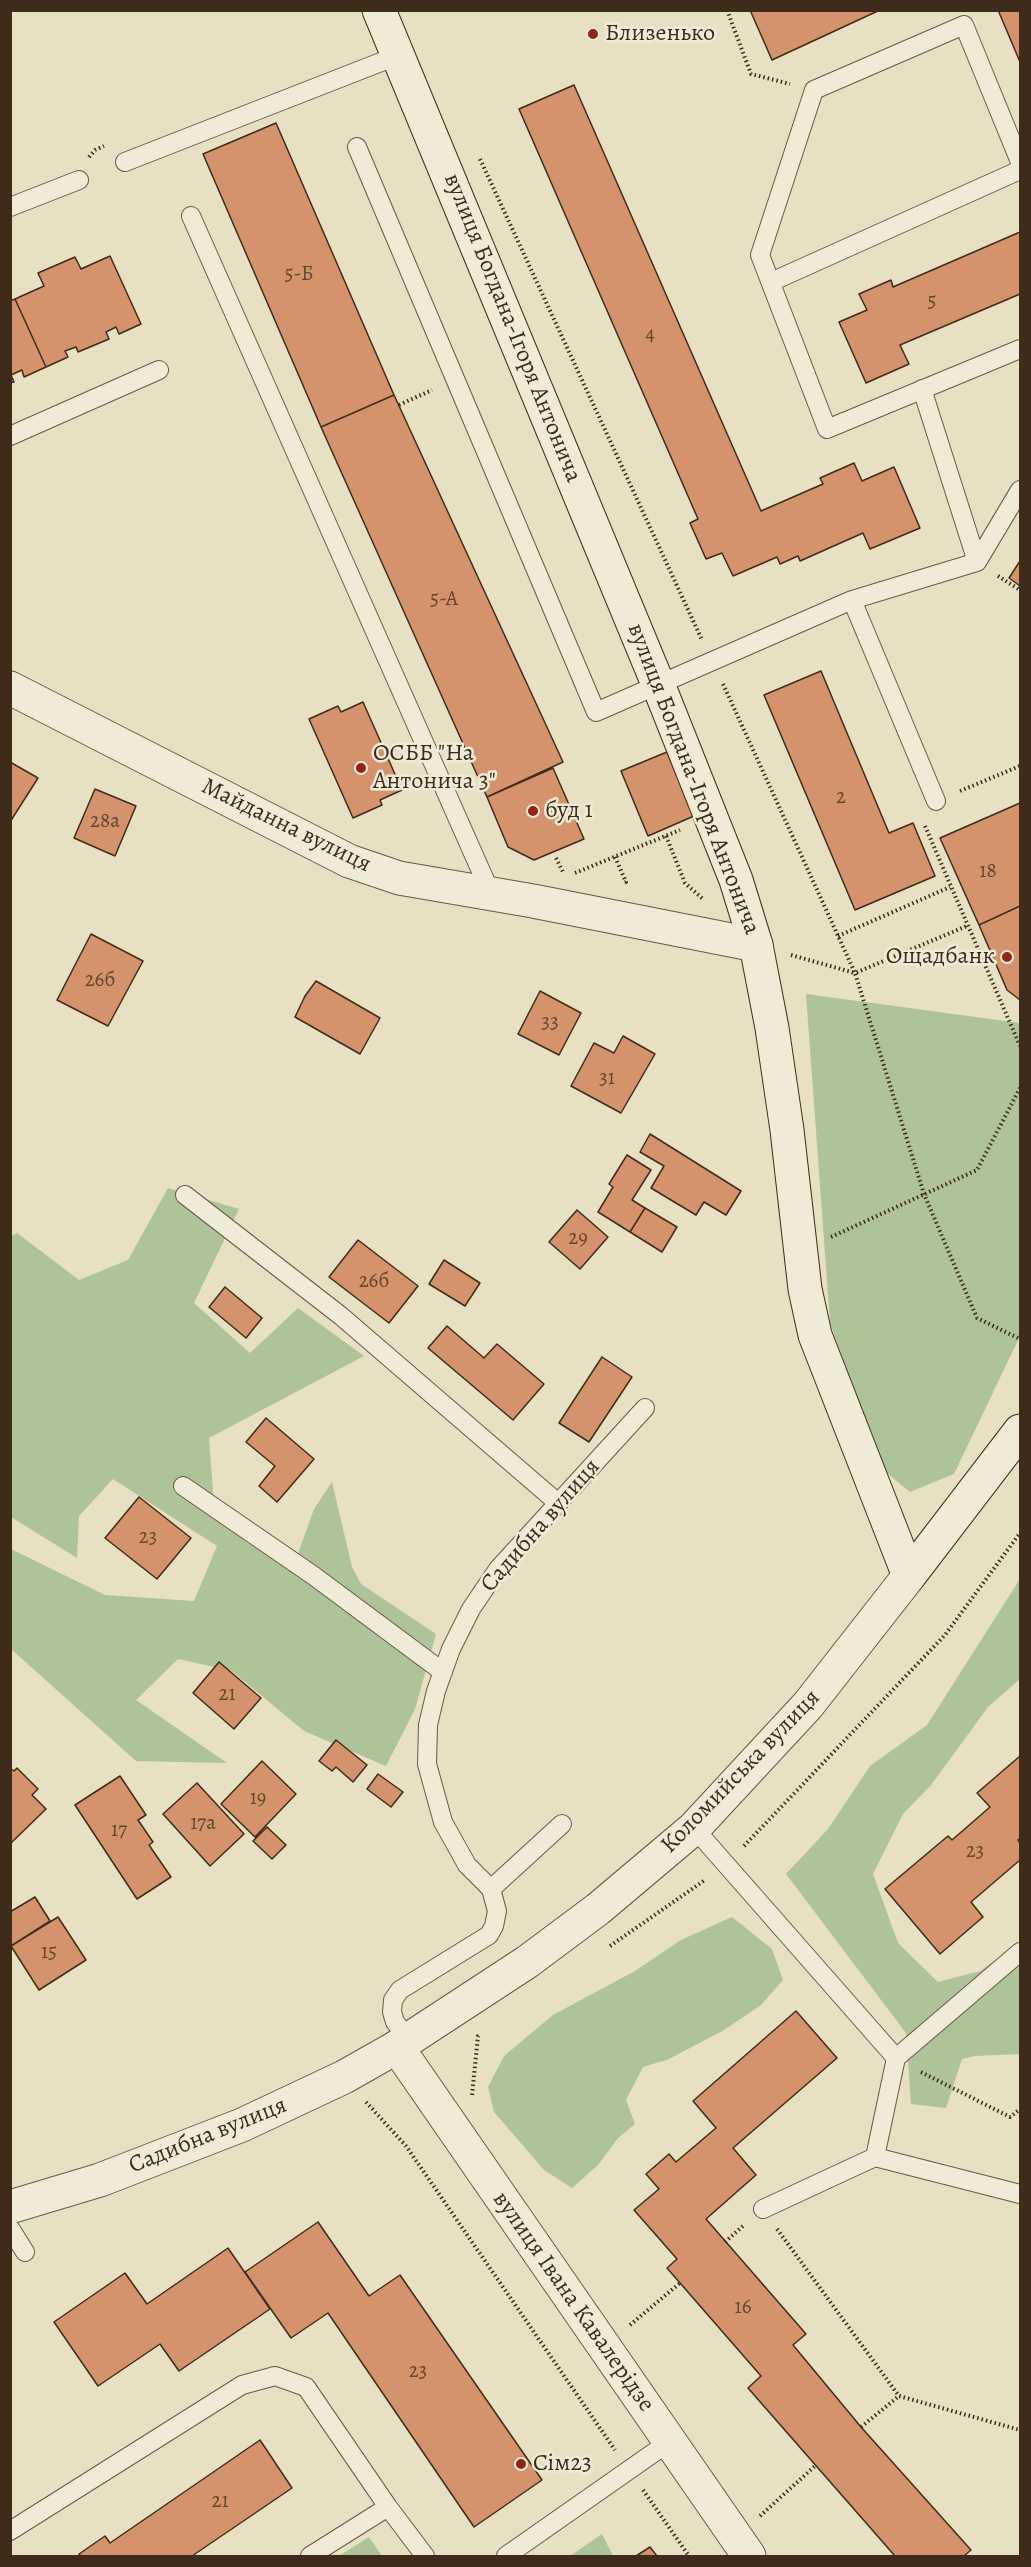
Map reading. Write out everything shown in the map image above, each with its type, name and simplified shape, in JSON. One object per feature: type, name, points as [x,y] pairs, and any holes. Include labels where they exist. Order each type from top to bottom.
[{"type":"street","name":"вулиця Богдана-Ігоря Антонича","points":[[379,10],[658,684],[736,879],[747,943],[772,1028],[801,1251],[815,1335],[909,1576]]},
{"type":"street","name":"Майданна вулиця","points":[[10,688],[349,861],[399,878],[747,943]]},
{"type":"street","name":"Коломийська вулиця","points":[[403,2043],[527,1962],[598,1909],[694,1828],[808,1705],[1020,1431]]},
{"type":"street","name":"Садибна вулиця","points":[[10,2207],[100,2180],[242,2125],[344,2078],[403,2043]]},
{"type":"street","name":"вулиця Івана Кавалерідзе","points":[[403,2043],[669,2442],[749,2556]]},
{"type":"lane","points":[[1020,162],[964,25],[814,90],[760,255],[827,429],[1020,349]]},
{"type":"lane","points":[[125,162],[399,55]]},
{"type":"lane","points":[[357,147],[596,712],[852,600],[977,562],[1020,490]]},
{"type":"lane","points":[[771,282],[1020,170]]},
{"type":"lane","points":[[10,207],[79,180]]},
{"type":"lane","points":[[191,216],[492,896]]},
{"type":"lane","points":[[10,436],[159,370]]},
{"type":"lane","points":[[922,389],[977,562]]},
{"type":"lane","points":[[852,600],[936,801]]},
{"type":"lane","points":[[186,1195],[341,1316],[558,1503]]},
{"type":"lane","name":"Садибна вулиця","points":[[491,1889],[467,1865],[443,1822],[427,1764],[428,1725],[443,1672],[471,1609],[498,1569],[645,1408]]},
{"type":"lane","points":[[183,1486],[314,1576],[443,1672]]},
{"type":"lane","points":[[403,2043],[392,2012],[393,2000],[400,1990],[489,1935],[494,1926],[497,1911],[491,1889],[562,1824]]},
{"type":"lane","points":[[694,1828],[896,2058]]},
{"type":"lane","points":[[875,2157],[896,2058],[1020,1952]]},
{"type":"lane","points":[[763,2209],[875,2157],[1020,2194]]},
{"type":"lane","points":[[10,2228],[25,2252]]},
{"type":"lane","points":[[10,2531],[242,2385],[275,2376],[306,2387],[388,2507],[425,2556]]},
{"type":"lane","points":[[506,2556],[669,2442]]},
{"type":"lane","points":[[310,2556],[388,2507]]},
{"type":"path","points":[[727,10],[751,74],[814,90]]},
{"type":"path","points":[[477,151],[575,367]]},
{"type":"path","points":[[399,405],[455,380]]},
{"type":"path","points":[[1020,766],[936,801],[922,820],[1020,1046]]},
{"type":"path","points":[[575,873],[711,818]]},
{"type":"path","points":[[666,836],[685,884],[712,907],[747,943],[855,973],[967,926]]},
{"type":"path","points":[[838,936],[950,887]]},
{"type":"path","points":[[855,973],[924,1194],[977,1318],[1020,1339]]},
{"type":"path","points":[[801,1251],[977,1170],[1020,1088]]},
{"type":"path","points":[[603,1951],[726,1865],[945,1635],[1020,1533]]},
{"type":"path","points":[[471,2099],[478,2036],[488,2030]]},
{"type":"path","points":[[896,2058],[1010,2117],[1020,2109]]},
{"type":"path","points":[[344,2078],[406,2146],[688,2556]]},
{"type":"path","points":[[763,2209],[899,2396],[1020,2430]]},
{"type":"path","points":[[628,2326],[680,2283]]},
{"type":"path","points":[[861,2427],[899,2396]]},
{"type":"path","points":[[754,2520],[815,2466]]},
{"type":"green space","points":[[806,994],[1020,1023],[1020,1336],[954,1474],[910,1492],[882,1469],[830,1323]]},
{"type":"green space","points":[[168,1188],[239,1209],[194,1303],[250,1353],[298,1308],[364,1356],[209,1438],[214,1506],[247,1543],[295,1562],[314,1509],[332,1482],[352,1567],[361,1584],[436,1634],[415,1709],[386,1766],[304,1731],[232,1671],[178,1659],[136,1700],[227,1763],[136,1761],[11,1649],[11,1549],[105,1595],[194,1601],[217,1546],[113,1479],[79,1516],[77,1558],[11,1517],[11,1236],[17,1233],[79,1280],[128,1260]]},
{"type":"green space","points":[[1020,1579],[1020,1679],[988,1707],[931,1785],[903,1814],[873,1874],[898,1943],[938,1982],[980,1971],[1020,1943],[1020,2054],[975,2056],[962,2059],[946,2108],[911,2104],[906,2033],[786,1874],[828,1829],[870,1766],[927,1725]]},
{"type":"green space","points":[[732,1917],[772,1949],[783,1980],[761,2005],[724,2030],[669,2059],[643,2067],[626,2100],[635,2124],[618,2138],[598,2165],[572,2188],[544,2170],[494,2112],[488,2087],[504,2056],[553,2015],[635,1971],[681,1940]]},
{"type":"green space","points":[[602,2534],[613,2556],[570,2556]]},
{"type":"green space","points":[[369,2537],[382,2556],[339,2556]]},
{"type":"building","points":[[750,10],[880,10],[772,60]]},
{"type":"building","points":[[998,10],[1020,10],[1020,62]]},
{"type":"building","points":[[574,85],[761,511],[823,484],[820,478],[854,463],[862,481],[894,467],[920,528],[870,549],[863,533],[800,561],[798,556],[780,564],[777,557],[733,576],[722,553],[706,559],[690,523],[698,519],[519,109]]},
{"type":"building","points":[[276,123],[394,395],[321,427],[203,154]]},
{"type":"building","points":[[1020,232],[1020,294],[900,345],[909,364],[866,383],[839,322],[867,310],[859,294],[891,280],[893,287]]},
{"type":"building","points":[[110,256],[141,324],[119,334],[116,327],[106,332],[109,339],[78,352],[76,347],[65,351],[68,357],[46,367],[15,299],[44,286],[38,273],[75,257],[81,269]]},
{"type":"building","points":[[15,299],[46,367],[24,377],[22,370],[11,375],[14,382],[10,383],[10,301]]},
{"type":"building","points":[[394,395],[563,762],[487,797],[321,427]]},
{"type":"building","points":[[1020,561],[1020,586],[1009,578]]},
{"type":"building","points":[[821,671],[889,833],[913,823],[935,876],[855,910],[764,695]]},
{"type":"building","name":"ОСББ \"На Антонича 3\"","points":[[363,702],[402,790],[380,800],[382,805],[353,818],[309,719],[338,706],[341,712]]},
{"type":"building","points":[[667,752],[694,816],[648,836],[621,771]]},
{"type":"building","points":[[10,762],[38,778],[10,822]]},
{"type":"building","name":"буд 1","points":[[553,768],[584,839],[534,860],[508,847],[487,797]]},
{"type":"building","points":[[95,789],[136,806],[115,856],[74,838]]},
{"type":"building","points":[[1020,803],[1020,906],[979,925],[940,838]]},
{"type":"building","name":"Ощадбанк","points":[[1020,906],[1020,1000],[1007,990],[979,925]]},
{"type":"building","points":[[91,934],[143,961],[108,1026],[57,1000]]},
{"type":"building","points":[[316,981],[380,1018],[360,1054],[295,1017],[305,996]]},
{"type":"building","points":[[540,991],[581,1013],[559,1055],[518,1034]]},
{"type":"building","points":[[623,1036],[655,1054],[621,1113],[571,1086],[594,1043],[614,1053]]},
{"type":"building","points":[[650,1134],[741,1191],[726,1215],[704,1202],[696,1215],[651,1188],[664,1166],[640,1152]]},
{"type":"building","points":[[627,1155],[651,1170],[632,1200],[645,1208],[630,1232],[598,1212],[613,1187],[609,1184]]},
{"type":"building","points":[[645,1208],[677,1227],[662,1252],[630,1232]]},
{"type":"building","points":[[577,1210],[608,1237],[580,1269],[549,1242]]},
{"type":"building","points":[[358,1240],[418,1286],[389,1323],[329,1277]]},
{"type":"building","points":[[444,1260],[480,1283],[465,1306],[429,1284]]},
{"type":"building","points":[[225,1287],[262,1318],[246,1338],[209,1307]]},
{"type":"building","points":[[447,1326],[484,1358],[497,1344],[544,1384],[513,1420],[428,1348]]},
{"type":"building","points":[[602,1357],[632,1377],[589,1442],[559,1423]]},
{"type":"building","points":[[266,1418],[314,1459],[277,1502],[259,1486],[275,1466],[246,1442]]},
{"type":"building","points":[[139,1497],[191,1538],[157,1579],[105,1538]]},
{"type":"building","points":[[219,1662],[261,1698],[234,1729],[193,1693]]},
{"type":"building","points":[[336,1740],[367,1765],[353,1782],[336,1767],[332,1771],[319,1761]]},
{"type":"building","points":[[1020,1756],[1020,1838],[1018,1840],[1020,1860],[971,1902],[983,1917],[940,1954],[885,1889],[948,1836],[952,1840],[990,1807],[977,1793]]},
{"type":"building","points":[[262,1761],[296,1794],[255,1837],[221,1804]]},
{"type":"building","points":[[10,1768],[14,1771],[17,1768],[38,1789],[32,1795],[46,1809],[10,1844]]},
{"type":"building","points":[[378,1774],[403,1792],[391,1807],[367,1789]]},
{"type":"building","points":[[120,1776],[146,1815],[138,1820],[153,1842],[149,1845],[171,1877],[137,1899],[75,1805]]},
{"type":"building","points":[[197,1783],[244,1834],[210,1866],[163,1814]]},
{"type":"building","points":[[267,1827],[286,1845],[272,1859],[253,1841]]},
{"type":"building","points":[[35,1897],[50,1921],[11,1946],[10,1912]]},
{"type":"building","points":[[58,1917],[86,1960],[39,1990],[11,1946]]},
{"type":"building","points":[[796,2011],[837,2058],[733,2148],[756,2175],[706,2219],[806,2334],[793,2345],[861,2427],[971,2550],[964,2556],[895,2556],[748,2388],[761,2376],[667,2268],[677,2259],[634,2210],[659,2189],[646,2174],[669,2154],[676,2162],[716,2128],[693,2101]]},
{"type":"building","points":[[318,2222],[369,2296],[400,2275],[542,2480],[474,2527],[328,2313],[291,2338],[245,2272]]},
{"type":"building","points":[[228,2248],[270,2309],[179,2371],[160,2344],[98,2386],[54,2322],[125,2273],[147,2304]]},
{"type":"building","points":[[260,2440],[292,2488],[192,2556],[81,2556],[79,2554],[105,2536],[110,2543]]},
{"type":"building","points":[[650,2547],[657,2556],[636,2556]]},
{"type":"place","name":"Близенько","points":[[593,34]]},
{"type":"place","name":"ОСББ \"На Антонича 3\"","points":[[361,768]]},
{"type":"place","name":"буд 1","points":[[533,811]]},
{"type":"place","name":"Ощадбанк","points":[[1007,957]]},
{"type":"place","name":"Сім23","points":[[521,2464]]}]
